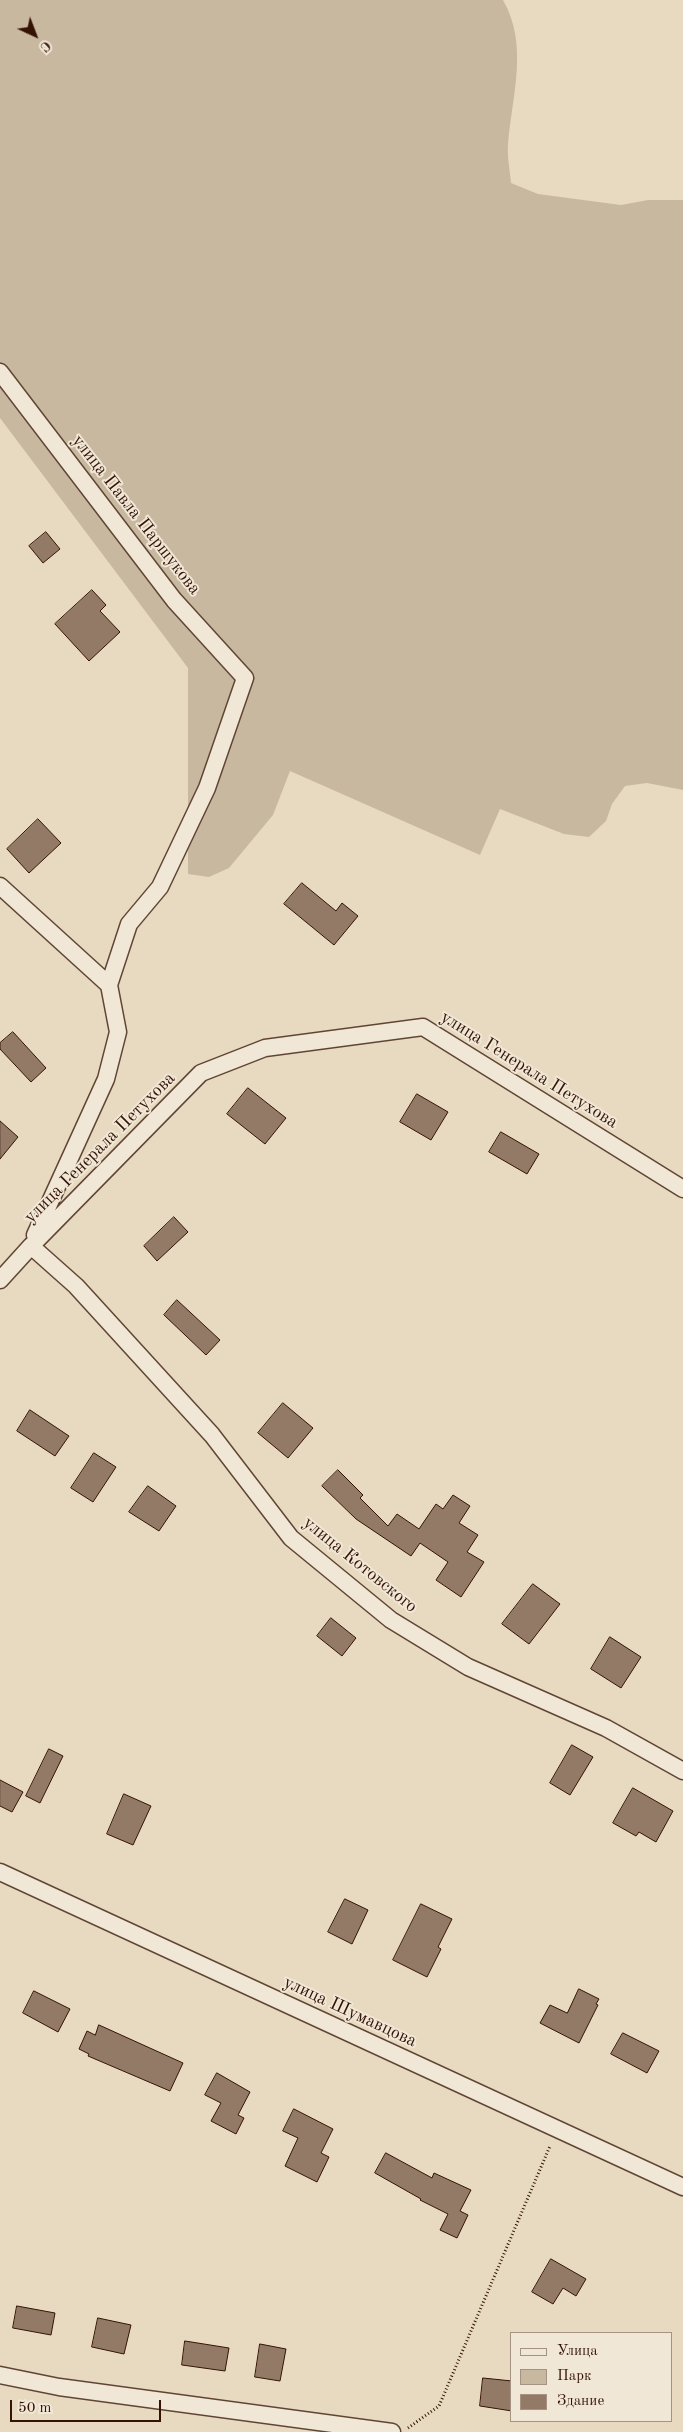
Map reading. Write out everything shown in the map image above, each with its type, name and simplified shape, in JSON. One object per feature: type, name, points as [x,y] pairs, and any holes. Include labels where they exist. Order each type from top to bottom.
[{"type":"street","name":"улица Павла Паршукова","points":[[0,372],[174,600],[245,678],[207,788],[160,887],[129,924],[109,984]]},
{"type":"street","points":[[0,886],[109,984],[118,1032],[106,1079],[31,1246],[0,1280]]},
{"type":"street","name":"улица Генерала Петухова","points":[[31,1246],[202,1073],[265,1048],[423,1027],[683,1189]]},
{"type":"street","name":"улица Котовского","points":[[31,1246],[76,1286],[212,1435],[291,1538],[391,1620],[468,1667],[606,1728],[683,1771]]},
{"type":"street","name":"улица Шумавцова","points":[[0,1872],[683,2187]]},
{"type":"street","points":[[0,2375],[59,2387],[392,2432]]},
{"type":"path","points":[[403,2432],[439,2406],[549,2148],[559,2130]]},
{"type":"green space","points":[[0,0],[503,0],[511,17],[517,53],[517,71],[508,144],[511,183],[538,194],[621,205],[648,200],[683,200],[683,790],[647,783],[625,786],[612,804],[606,821],[589,837],[564,834],[500,809],[480,855],[290,771],[273,815],[229,868],[209,877],[188,874],[188,668],[0,418]]},
{"type":"building","points":[[46,532],[60,549],[43,563],[29,546]]},
{"type":"building","points":[[92,590],[106,605],[100,611],[120,632],[89,661],[55,624]]},
{"type":"building","points":[[38,819],[61,843],[29,873],[7,849]]},
{"type":"building","points":[[302,883],[336,911],[342,903],[358,916],[334,945],[284,904]]},
{"type":"building","points":[[13,1032],[46,1068],[31,1082],[0,1049],[0,1043]]},
{"type":"building","points":[[248,1088],[286,1118],[265,1144],[227,1114]]},
{"type":"building","points":[[417,1094],[448,1112],[431,1140],[400,1122]]},
{"type":"building","points":[[0,1121],[18,1137],[0,1159]]},
{"type":"building","points":[[501,1132],[539,1154],[527,1174],[489,1152]]},
{"type":"building","points":[[174,1217],[188,1232],[157,1261],[144,1246]]},
{"type":"building","points":[[177,1300],[220,1340],[206,1355],[164,1315]]},
{"type":"building","points":[[283,1403],[313,1428],[288,1458],[258,1433]]},
{"type":"building","points":[[30,1410],[69,1436],[55,1456],[17,1431]]},
{"type":"building","points":[[94,1453],[116,1467],[93,1502],[71,1488]]},
{"type":"building","points":[[338,1470],[363,1495],[360,1498],[388,1526],[397,1514],[419,1529],[436,1504],[443,1509],[453,1495],[470,1506],[459,1523],[478,1535],[467,1552],[484,1562],[461,1597],[436,1580],[448,1562],[420,1543],[411,1556],[356,1519],[322,1486]]},
{"type":"building","points":[[148,1486],[176,1506],[159,1531],[129,1512]]},
{"type":"building","points":[[533,1584],[560,1604],[529,1644],[502,1624]]},
{"type":"building","points":[[331,1618],[356,1638],[342,1656],[317,1636]]},
{"type":"building","points":[[610,1637],[641,1657],[621,1688],[591,1669]]},
{"type":"building","points":[[572,1745],[593,1757],[570,1795],[550,1783]]},
{"type":"building","points":[[49,1749],[63,1756],[40,1803],[26,1796]]},
{"type":"building","points":[[0,1780],[23,1792],[12,1812],[0,1806]]},
{"type":"building","points":[[633,1788],[673,1811],[656,1842],[639,1832],[636,1836],[613,1823]]},
{"type":"building","points":[[124,1794],[151,1806],[133,1845],[107,1834]]},
{"type":"building","points":[[345,1899],[368,1910],[352,1944],[328,1932]]},
{"type":"building","points":[[421,1904],[452,1919],[438,1947],[441,1949],[427,1977],[393,1960]]},
{"type":"building","points":[[579,1989],[599,1999],[596,2004],[598,2005],[579,2043],[540,2023],[550,2005],[567,2013]]},
{"type":"building","points":[[34,1991],[70,2009],[58,2032],[23,2013]]},
{"type":"building","points":[[99,2025],[183,2063],[170,2091],[88,2056],[89,2054],[79,2049],[87,2031],[95,2035]]},
{"type":"building","points":[[623,2033],[659,2051],[647,2073],[611,2054]]},
{"type":"building","points":[[217,2073],[250,2092],[238,2115],[244,2118],[236,2134],[211,2121],[221,2103],[205,2095]]},
{"type":"building","points":[[294,2109],[333,2129],[321,2153],[329,2157],[317,2182],[285,2166],[298,2138],[283,2131]]},
{"type":"building","points":[[386,2153],[432,2178],[434,2173],[471,2190],[460,2211],[468,2215],[457,2238],[440,2230],[448,2214],[420,2200],[375,2173]]},
{"type":"building","points":[[551,2259],[586,2279],[576,2296],[563,2288],[553,2304],[532,2292]]},
{"type":"building","points":[[17,2306],[55,2313],[51,2335],[13,2328]]},
{"type":"building","points":[[98,2318],[131,2325],[124,2354],[92,2347]]},
{"type":"building","points":[[185,2341],[229,2348],[225,2371],[182,2365]]},
{"type":"building","points":[[260,2344],[286,2349],[280,2381],[255,2377]]},
{"type":"building","points":[[483,2378],[510,2381],[510,2411],[480,2406]]}]
